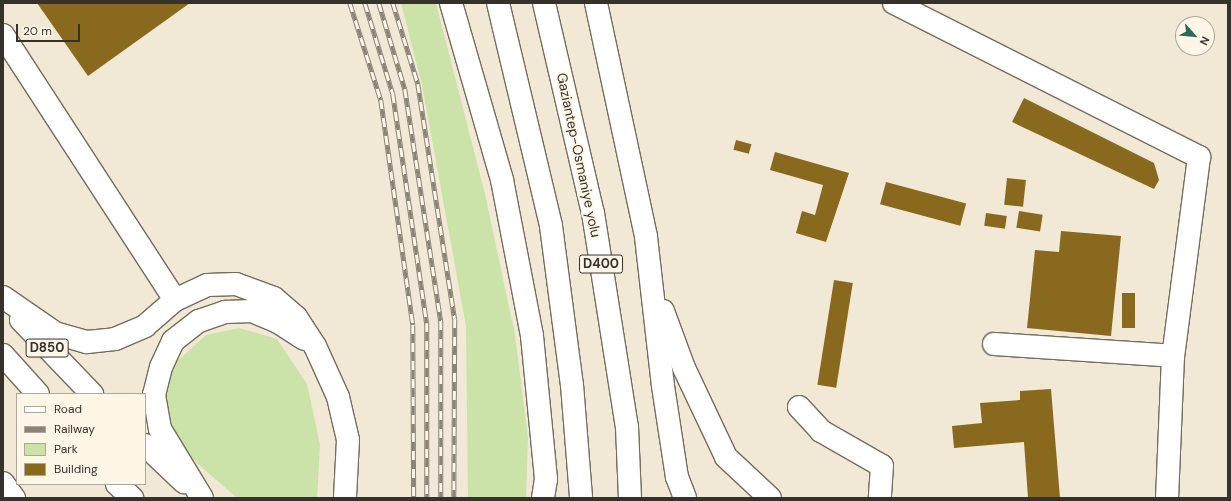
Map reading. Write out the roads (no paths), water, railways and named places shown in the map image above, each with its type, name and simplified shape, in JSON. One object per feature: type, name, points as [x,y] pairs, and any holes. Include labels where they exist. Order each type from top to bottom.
[{"type":"main road","points":[[451,3],[502,180],[532,336],[546,479],[543,498]]},
{"type":"main road","points":[[498,3],[551,226],[572,385],[581,498]]},
{"type":"main road","name":"Gaziantep-Osmaniye yolu","points":[[544,3],[593,213],[627,427],[630,498]]},
{"type":"main road","points":[[596,3],[646,237],[677,477],[685,498]]},
{"type":"main road","points":[[894,3],[1198,157],[1174,356],[1167,498]]},
{"type":"main road","points":[[3,35],[175,300]]},
{"type":"main road","points":[[651,279],[684,368],[726,457],[770,498]]},
{"type":"main road","points":[[3,296],[54,333],[87,342],[115,339],[145,326],[175,300],[207,285],[236,284],[274,298],[296,316],[315,346],[338,397],[348,440],[346,493]]},
{"type":"main road","name":"D850","points":[[3,300],[91,393]]},
{"type":"main road","points":[[201,498],[160,429],[154,395],[161,367],[173,341],[199,321],[225,312],[252,311],[278,322],[315,346]]},
{"type":"main road","points":[[994,344],[1174,356]]},
{"type":"main road","name":"D850","points":[[3,355],[37,393]]},
{"type":"main road","points":[[799,407],[821,430],[882,466],[880,498]]},
{"type":"main road","points":[[146,446],[201,498]]},
{"type":"main road","points":[[3,483],[14,498]]},
{"type":"railway","points":[[350,3],[381,100],[413,325],[414,498]]},
{"type":"railway","points":[[365,3],[393,94],[427,323],[427,498]]},
{"type":"railway","points":[[379,3],[405,89],[441,321],[441,498]]},
{"type":"railway","points":[[393,3],[418,84],[455,319],[454,498]]}]
